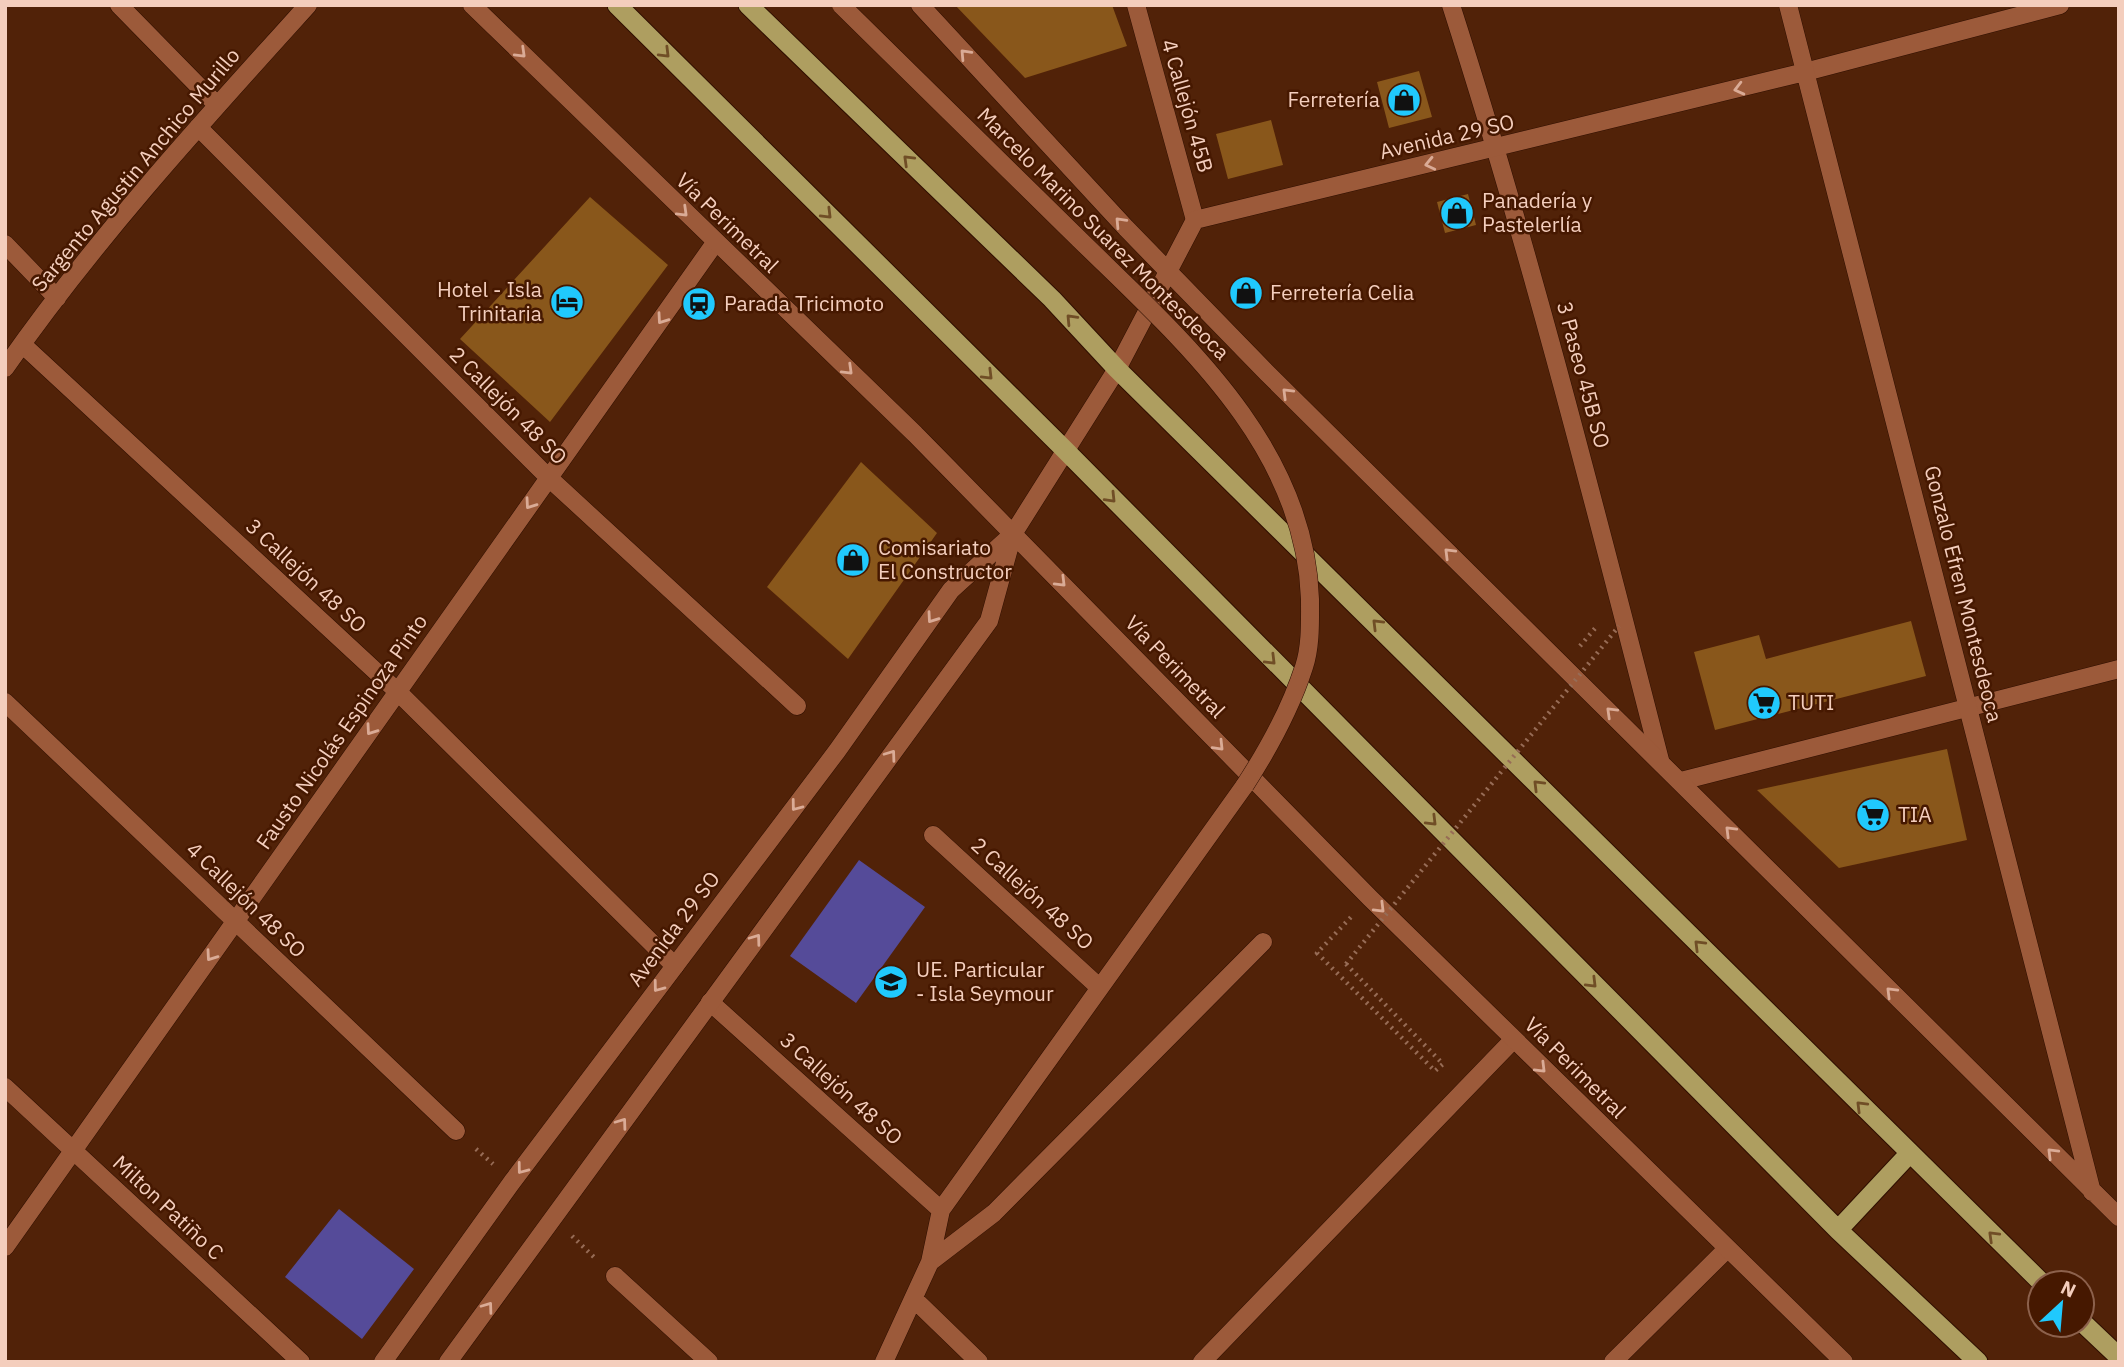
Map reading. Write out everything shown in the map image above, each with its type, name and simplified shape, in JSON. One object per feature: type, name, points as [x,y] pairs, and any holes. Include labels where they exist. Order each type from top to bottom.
[{"type":"highway","points":[[617,5],[1064,449],[1838,1230],[1978,1362]]},
{"type":"highway","points":[[748,5],[1052,299],[1117,369],[2028,1269]]},
{"type":"highway","points":[[1838,1230],[1909,1154]]},
{"type":"highway","points":[[2096,1335],[2119,1357]]},
{"type":"street","points":[[118,5],[217,105]]},
{"type":"street","name":"Sargento Agustin Anchico Murillo","points":[[5,368],[57,298],[198,127],[308,5]]},
{"type":"street","name":"Vía Perimetral","points":[[472,5],[915,434],[1370,898],[1726,1250],[1844,1362]]},
{"type":"street","name":"Marcelo Marino Suarez Montesdeoca","points":[[841,5],[1162,321],[1223,388],[1267,449],[1285,485],[1300,526],[1309,577],[1311,626],[1305,665],[1282,724],[1245,785],[941,1210],[930,1262],[884,1362]]},
{"type":"street","points":[[920,5],[1167,271],[2119,1217]]},
{"type":"street","name":"4 Callejón 45B","points":[[1136,5],[1195,220]]},
{"type":"street","name":"3 Paseo 45B SO","points":[[1451,5],[1497,148],[1581,454],[1660,760]]},
{"type":"street","name":"Gonzalo Efren Montesdeoca","points":[[1788,5],[2093,1194]]},
{"type":"street","name":"Avenida 29 SO","points":[[448,1362],[989,621],[1013,534],[1064,449],[1117,369],[1195,220],[1805,72],[2060,5]]},
{"type":"street","name":"2 Callejón 48 SO","points":[[198,127],[549,478],[797,706]]},
{"type":"street","name":"Fausto Nicolás Espinoza Pinto","points":[[5,1247],[715,243]]},
{"type":"street","points":[[5,244],[57,298]]},
{"type":"street","name":"3 Callejón 48 SO","points":[[22,344],[398,692],[675,965]]},
{"type":"street","name":"Avenida 29 SO","points":[[383,1362],[675,965],[837,751],[951,590],[1013,534]]},
{"type":"street","points":[[1681,781],[2119,669]]},
{"type":"street","name":"4 Callejón 48 SO","points":[[5,702],[456,1131]]},
{"type":"street","name":"2 Callejón 48 SO","points":[[933,835],[1100,988]]},
{"type":"street","points":[[930,1262],[994,1213],[1263,943]]},
{"type":"street","name":"3 Callejón 48 SO","points":[[710,1002],[941,1210]]},
{"type":"street","points":[[1202,1362],[1513,1040]]},
{"type":"street","name":"Milton Patiño C","points":[[5,1087],[301,1362]]},
{"type":"street","points":[[1613,1362],[1726,1250]]},
{"type":"street","points":[[615,1276],[709,1362]]},
{"type":"street","points":[[914,1300],[979,1362]]},
{"type":"path","points":[[1370,898],[1317,953],[1435,1071],[1443,1064],[1346,964],[1619,626]]},
{"type":"shaded area","points":[[859,860],[925,907],[856,1003],[790,956]]},
{"type":"shaded area","points":[[339,1209],[414,1269],[362,1339],[285,1277]]},
{"type":"building","points":[[955,5],[1112,5],[1127,46],[1025,78]]},
{"type":"building","name":"Ferretería","points":[[1419,71],[1432,117],[1389,128],[1377,82]]},
{"type":"building","points":[[1271,120],[1283,165],[1228,179],[1216,134]]},
{"type":"building","name":"Panadería y Pastelerlía","points":[[1468,194],[1476,225],[1445,233],[1437,202]]},
{"type":"building","name":"Hotel - Isla Trinitaria","points":[[590,197],[668,265],[550,422],[460,339]]},
{"type":"building","name":"Comisariato El Constructor","points":[[861,462],[937,533],[848,659],[767,587]]},
{"type":"building","name":"TUTI","points":[[1911,621],[1926,676],[1715,730],[1694,652],[1759,635],[1766,659]]},
{"type":"building","name":"TIA","points":[[1947,749],[1967,840],[1839,868],[1757,790]]},
{"type":"place","name":"Ferretería","points":[[1404,100]]},
{"type":"place","name":"Panadería y Pastelerlía","points":[[1457,213]]},
{"type":"place","name":"Ferretería Celia","points":[[1246,293]]},
{"type":"place","name":"Hotel - Isla Trinitaria","points":[[567,302]]},
{"type":"place","name":"Parada Tricimoto","points":[[699,304]]},
{"type":"place","name":"Comisariato El Constructor","points":[[853,560]]},
{"type":"place","name":"TUTI","points":[[1764,703]]},
{"type":"place","name":"TIA","points":[[1873,815]]},
{"type":"place","name":"UE. Particular - Isla Seymour","points":[[891,982]]}]
